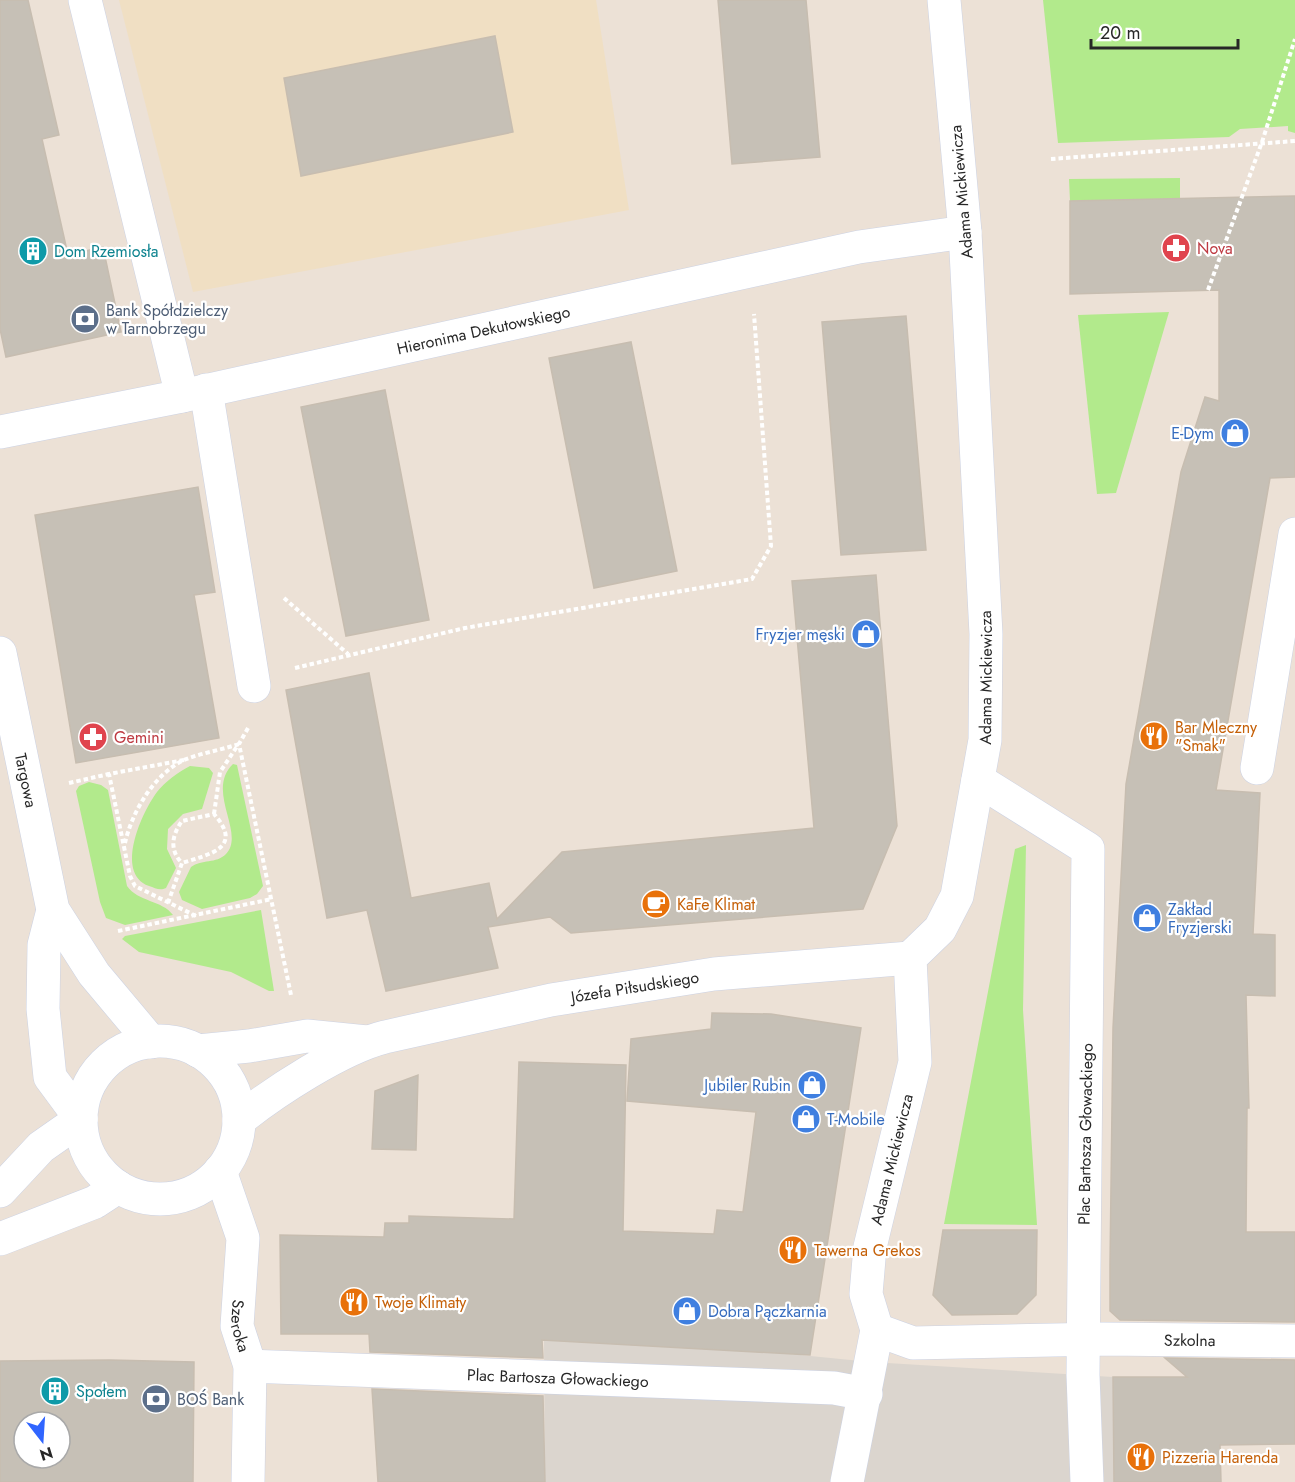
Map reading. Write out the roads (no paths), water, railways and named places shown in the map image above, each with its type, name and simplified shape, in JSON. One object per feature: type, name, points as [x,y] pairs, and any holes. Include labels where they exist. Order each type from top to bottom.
[{"type":"street","points":[[85,0],[194,393],[232,554],[254,686]]},
{"type":"street","name":"Adama Mickiewicza","points":[[877,1330],[866,1294],[870,1247],[915,1062],[910,958],[940,929],[957,896],[985,740],[986,634],[965,232],[944,0]]},
{"type":"street","name":"Hieronima Dekutowskiego","points":[[0,432],[194,393],[859,247],[965,232]]},
{"type":"street","points":[[1257,768],[1295,534]]},
{"type":"street","name":"Targowa","points":[[0,653],[53,910],[93,974],[151,1042]]},
{"type":"street","name":"Plac Bartosza Głowackiego","points":[[978,780],[1088,849],[1083,1340]]},
{"type":"street","name":"Targowa","points":[[53,910],[44,945],[43,1009],[50,1077],[81,1119]]},
{"type":"street","name":"Józefa Piłsudskiego","points":[[239,1120],[286,1086],[367,1042],[551,1000],[714,974],[910,958]]},
{"type":"street","name":"Józefa Piłsudskiego","points":[[198,1051],[249,1046],[307,1036],[367,1042]]},
{"type":"street","points":[[151,1042],[178,1043],[198,1051],[215,1062],[228,1079],[237,1102],[239,1120],[233,1150],[220,1171],[204,1186],[183,1196],[161,1199],[139,1196],[118,1187],[98,1169],[85,1145],[81,1119],[83,1100],[101,1068],[116,1054],[135,1045],[151,1042]]},
{"type":"street","points":[[0,1191],[40,1147],[81,1119]]},
{"type":"street","name":"Szeroka","points":[[220,1171],[243,1238],[237,1326],[250,1366],[248,1482]]},
{"type":"street","points":[[0,1239],[95,1202],[118,1187]]},
{"type":"street","points":[[847,1482],[877,1330],[913,1343],[1083,1340],[1087,1482]]},
{"type":"street","name":"Szkolna","points":[[1083,1340],[1295,1341]]},
{"type":"street","name":"Plac Bartosza Głowackiego","points":[[250,1366],[801,1386],[834,1388],[866,1394]]},
{"type":"place","name":"Nova","points":[[1176,248]]},
{"type":"place","name":"Dom Rzemiosła","points":[[33,251]]},
{"type":"place","name":"Bank Spółdzielczy w Tarnobrzegu","points":[[85,319]]},
{"type":"place","name":"E-Dym","points":[[1235,433]]},
{"type":"place","name":"Fryzjer męski","points":[[866,634]]},
{"type":"place","name":"Bar Mleczny \"Smak\"","points":[[1154,736]]},
{"type":"place","name":"Gemini","points":[[93,737]]},
{"type":"place","name":"KaFe Klimat","points":[[656,904]]},
{"type":"place","name":"Zakład Fryzjerski","points":[[1147,918]]},
{"type":"place","name":"Jubiler Rubin","points":[[812,1085]]},
{"type":"place","name":"T-Mobile","points":[[806,1119]]},
{"type":"place","name":"Tawerna Grekos","points":[[793,1250]]},
{"type":"place","name":"Twoje Klimaty","points":[[354,1302]]},
{"type":"place","name":"Dobra Pączkarnia","points":[[687,1311]]},
{"type":"place","name":"Społem","points":[[55,1391]]},
{"type":"place","name":"BOŚ Bank","points":[[156,1399]]},
{"type":"place","name":"Pizzeria Harenda","points":[[1141,1457]]}]
